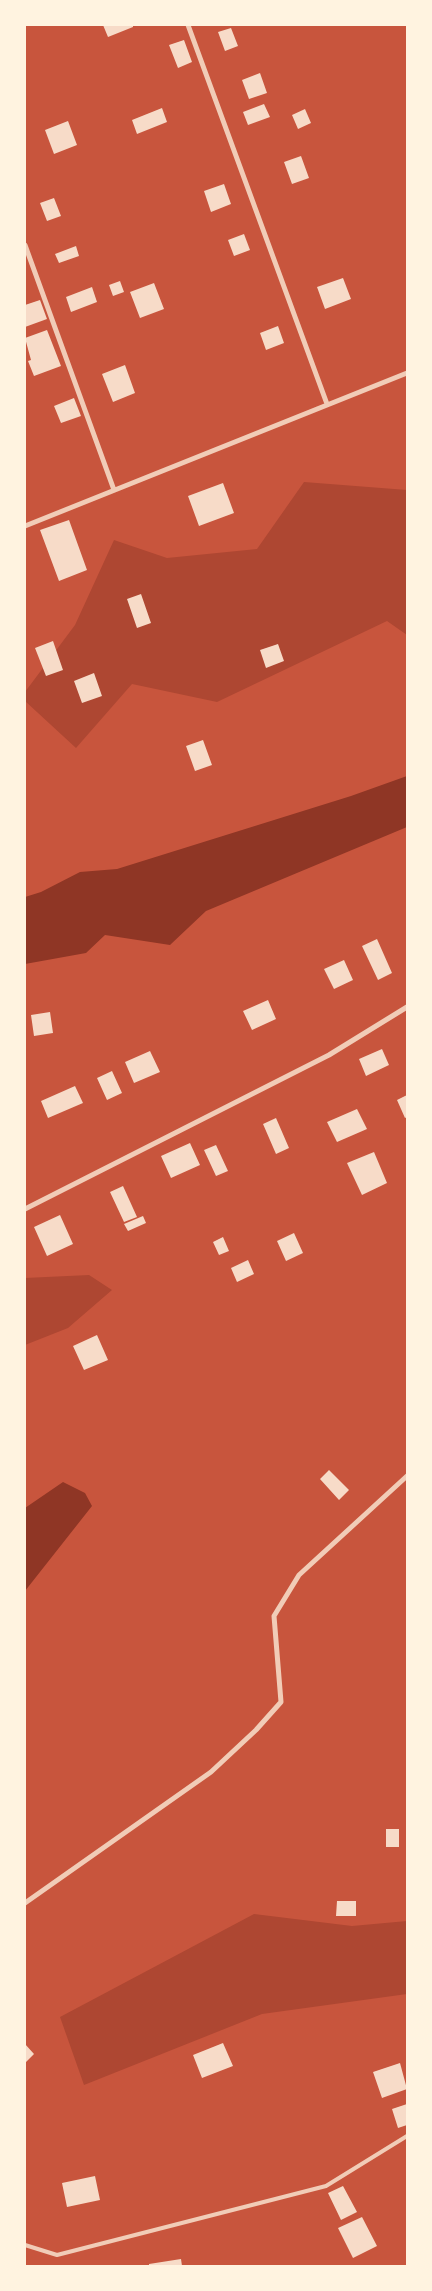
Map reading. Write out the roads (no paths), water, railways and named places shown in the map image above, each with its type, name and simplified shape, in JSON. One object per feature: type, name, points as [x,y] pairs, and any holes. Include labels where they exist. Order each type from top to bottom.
[{"type":"street","points":[[188,25],[327,404]]},
{"type":"street","points":[[25,245],[114,490]]},
{"type":"street","points":[[25,526],[407,373]]},
{"type":"street","points":[[25,1209],[329,1055],[407,1007]]},
{"type":"street","points":[[25,1903],[211,1772],[256,1730],[281,1702],[274,1616],[299,1575],[407,1476]]},
{"type":"lane","points":[[25,2245],[57,2255],[326,2186],[407,2136]]}]
